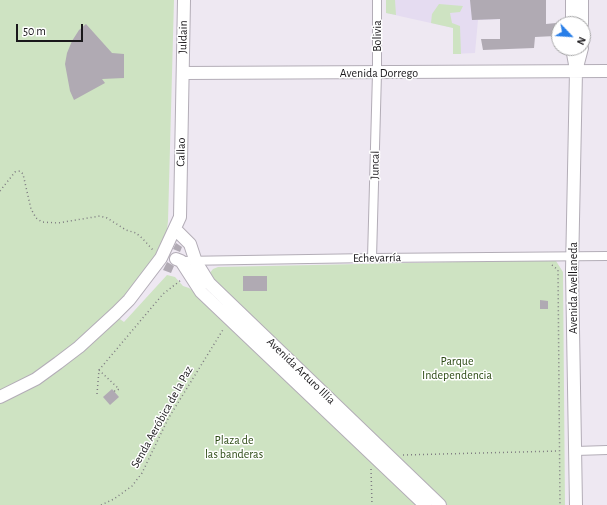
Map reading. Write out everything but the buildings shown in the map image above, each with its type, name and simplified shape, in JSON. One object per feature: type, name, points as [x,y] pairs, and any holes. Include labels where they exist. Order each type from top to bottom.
[{"type":"street","name":"Juldain","points":[[182,73],[184,0]]},
{"type":"street","name":"Bolivia","points":[[376,0],[377,73]]},
{"type":"street","points":[[572,0],[572,16]]},
{"type":"street","points":[[582,0],[582,16]]},
{"type":"street","points":[[573,56],[576,71]]},
{"type":"street","points":[[576,71],[580,56]]},
{"type":"street","name":"Avenida Avellaneda","points":[[576,71],[573,256],[576,505]]},
{"type":"street","name":"Avenida Dorrego","points":[[182,73],[607,71]]},
{"type":"street","name":"Callao","points":[[0,397],[36,379],[79,347],[129,300],[170,257],[175,229],[180,217],[182,73]]},
{"type":"street","name":"Juncal","points":[[372,258],[377,73]]},
{"type":"street","name":"Avenida Arturo Illia","points":[[175,229],[190,244],[196,262],[209,283],[440,505]]},
{"type":"street","name":"Echevarría","points":[[170,257],[196,262],[372,258],[607,256]]},
{"type":"street","name":"Avenida Arturo Illia","points":[[170,257],[201,292],[425,505]]},
{"type":"street","points":[[576,451],[607,450]]},
{"type":"path","points":[[0,191],[15,172],[20,171],[23,174],[31,209],[36,218],[42,222],[58,223],[100,216],[107,218],[126,230],[136,233],[170,257]]},
{"type":"path","points":[[551,264],[558,270],[560,505]]},
{"type":"path","points":[[97,394],[99,370],[163,294],[182,279]]},
{"type":"path","name":"Senda Aeróbica de la Paz","points":[[101,505],[114,499],[132,486],[142,473],[168,419],[226,324]]},
{"type":"path","points":[[99,370],[119,389],[114,391]]},
{"type":"path","points":[[398,455],[559,451]]},
{"type":"path","points":[[371,465],[372,505]]},
{"type":"shaded area","points":[[386,0],[529,0],[502,19],[478,20],[475,53],[453,54],[453,28],[386,13]]},
{"type":"green space","points":[[0,0],[174,0],[168,221],[166,238],[155,260],[139,283],[81,339],[35,373],[0,392]]},
{"type":"green space","points":[[386,0],[395,0],[396,15],[386,13]]},
{"type":"green space","points":[[439,4],[463,6],[460,12],[450,13],[452,23],[460,26],[461,54],[453,54],[453,28],[431,23],[432,14]]},
{"type":"green space","name":"Parque Independencia","points":[[556,261],[563,272],[565,505],[445,505],[210,278],[209,274],[213,269],[218,267]]},
{"type":"green space","name":"Plaza de las banderas","points":[[167,275],[175,277],[183,286],[196,293],[417,505],[0,505],[0,403],[117,317],[124,322]]}]
